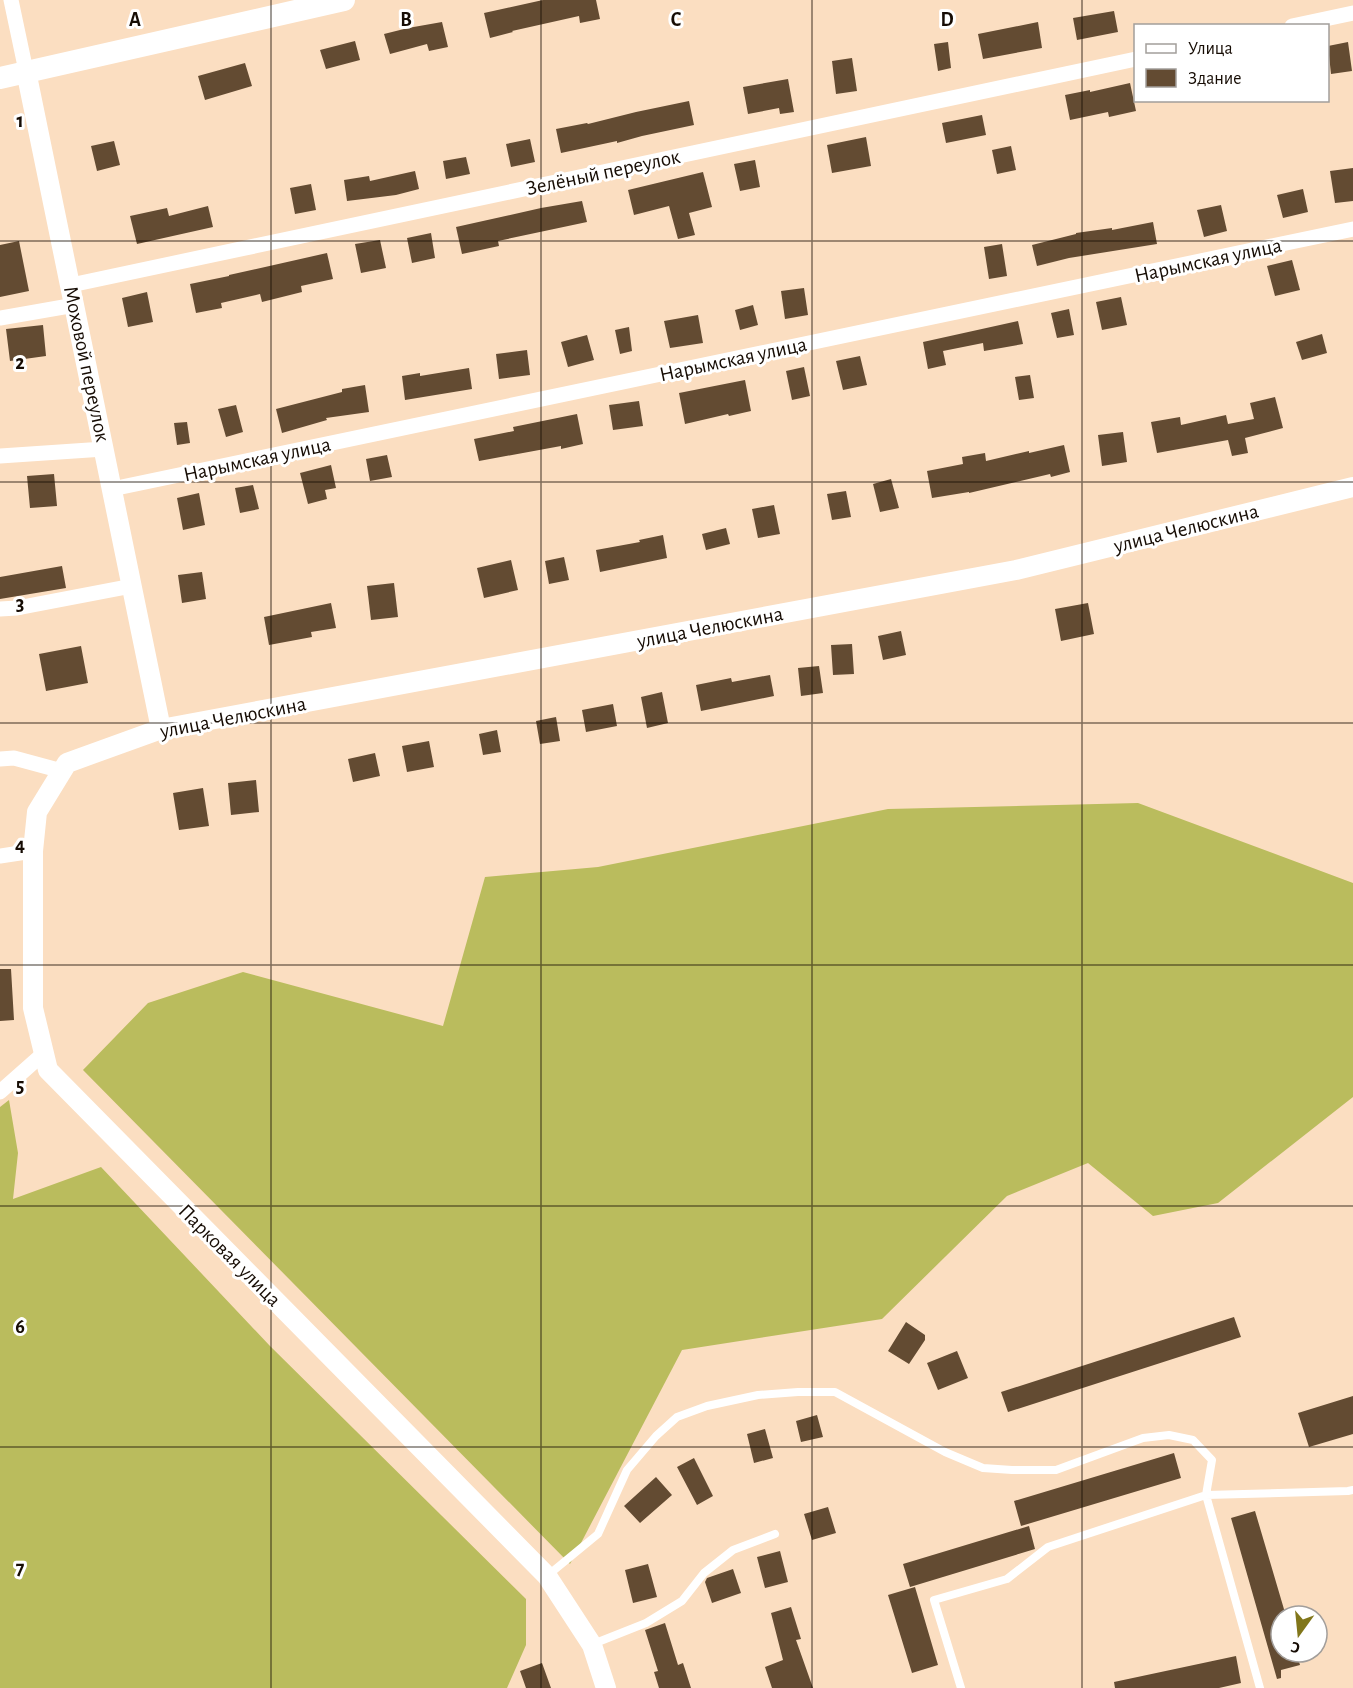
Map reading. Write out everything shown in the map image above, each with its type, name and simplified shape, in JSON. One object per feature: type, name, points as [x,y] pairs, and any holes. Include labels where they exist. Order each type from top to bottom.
[{"type":"main road","points":[[0,78],[344,0]]},
{"type":"street","name":"Моховой переулок","points":[[11,0],[161,729]]},
{"type":"street","points":[[1352,0],[1353,6]]},
{"type":"street","points":[[1301,24],[1353,12]]},
{"type":"street","name":"Зелёный переулок","points":[[71,285],[1134,59]]},
{"type":"street","name":"Нарымская улица","points":[[112,489],[1353,229]]},
{"type":"street","points":[[0,318],[75,305]]},
{"type":"street","points":[[0,456],[104,449]]},
{"type":"street","name":"улица Челюскина","points":[[65,767],[161,729],[1016,570],[1353,487]]},
{"type":"street","points":[[0,609],[17,608],[132,586]]},
{"type":"street","points":[[0,759],[14,758],[65,767]]},
{"type":"street","name":"Парковая улица","points":[[65,767],[37,812],[33,851],[33,1008],[48,1070],[547,1576],[592,1645],[606,1688]]},
{"type":"street","points":[[0,856],[33,851]]},
{"type":"street","points":[[0,1091],[44,1053]]},
{"type":"lane","points":[[547,1576],[598,1534],[627,1470],[656,1436],[677,1417],[707,1406],[758,1395],[835,1392],[945,1452],[983,1468],[1012,1470],[1056,1470],[1143,1438],[1169,1435],[1193,1440],[1212,1460],[1206,1495],[1260,1688]]},
{"type":"lane","points":[[961,1688],[934,1600],[1007,1579],[1048,1547],[1206,1495],[1353,1490]]},
{"type":"lane","points":[[592,1645],[646,1623],[673,1607],[682,1601],[704,1573],[733,1550],[775,1534]]},
{"type":"shaded area","points":[[1138,803],[1353,883],[1353,1097],[1218,1203],[1153,1216],[1088,1163],[1007,1196],[882,1319],[682,1350],[570,1564],[83,1070],[148,1003],[243,972],[443,1026],[485,877],[598,867],[888,809]]},
{"type":"shaded area","points":[[9,1100],[18,1153],[13,1199],[101,1167],[270,1346],[526,1599],[526,1645],[507,1688],[0,1688],[0,1107]]},
{"type":"building","points":[[543,0],[596,0],[600,19],[580,23],[579,16],[490,38],[484,13]]},
{"type":"building","points":[[1114,11],[1118,32],[1077,40],[1073,18]]},
{"type":"building","points":[[442,22],[448,47],[429,51],[427,44],[390,54],[384,34]]},
{"type":"building","points":[[1038,22],[1042,48],[983,59],[978,34]]},
{"type":"building","points":[[355,41],[360,60],[326,69],[320,50]]},
{"type":"building","points":[[948,42],[951,68],[938,71],[934,44]]},
{"type":"building","points":[[1348,42],[1352,71],[1331,74],[1329,46]]},
{"type":"building","points":[[852,58],[857,91],[836,94],[832,61]]},
{"type":"building","points":[[245,63],[252,86],[205,100],[198,76]]},
{"type":"building","points":[[788,79],[794,112],[780,114],[779,108],[748,114],[743,87]]},
{"type":"building","points":[[1130,83],[1136,111],[1109,117],[1108,112],[1070,120],[1065,95],[1090,90],[1090,92]]},
{"type":"building","points":[[689,101],[694,125],[561,153],[556,129]]},
{"type":"building","points":[[982,115],[986,135],[946,143],[942,123]]},
{"type":"building","points":[[866,137],[871,166],[832,173],[827,145]]},
{"type":"building","points":[[530,139],[535,162],[511,167],[506,144]]},
{"type":"building","points":[[114,141],[120,165],[97,171],[91,146]]},
{"type":"building","points":[[1011,146],[1016,170],[997,174],[992,150]]},
{"type":"building","points":[[466,157],[470,174],[446,179],[443,161]]},
{"type":"building","points":[[755,160],[760,187],[740,191],[734,164]]},
{"type":"building","points":[[1353,168],[1353,201],[1335,203],[1330,171]]},
{"type":"building","points":[[415,171],[419,189],[396,195],[347,201],[344,180],[369,176],[370,181]]},
{"type":"building","points":[[703,172],[712,207],[689,213],[695,235],[678,239],[669,206],[634,215],[628,190]]},
{"type":"building","points":[[311,184],[316,210],[295,214],[290,188]]},
{"type":"building","points":[[1303,189],[1308,212],[1283,218],[1277,195]]},
{"type":"building","points":[[582,201],[587,222],[498,241],[499,246],[462,254],[456,227]]},
{"type":"building","points":[[1221,205],[1227,231],[1204,237],[1197,210]]},
{"type":"building","points":[[208,206],[213,227],[137,244],[130,216],[167,208],[169,216]]},
{"type":"building","points":[[1153,222],[1157,244],[1069,258],[1037,266],[1032,245],[1076,233],[1112,228],[1112,230]]},
{"type":"building","points":[[431,233],[435,258],[412,263],[407,238]]},
{"type":"building","points":[[380,240],[386,268],[361,273],[355,244]]},
{"type":"building","points":[[19,241],[29,291],[0,297],[0,245]]},
{"type":"building","points":[[1002,244],[1007,276],[989,279],[984,247]]},
{"type":"building","points":[[327,253],[333,279],[301,286],[302,292],[262,302],[260,294],[221,303],[222,308],[196,313],[190,284]]},
{"type":"building","points":[[1292,260],[1300,290],[1275,296],[1267,266]]},
{"type":"building","points":[[804,288],[808,315],[785,319],[781,291]]},
{"type":"building","points":[[147,292],[153,322],[128,327],[122,298]]},
{"type":"building","points":[[1121,297],[1127,325],[1102,330],[1096,302]]},
{"type":"building","points":[[753,305],[758,325],[740,330],[735,310]]},
{"type":"building","points":[[1069,309],[1074,335],[1057,338],[1051,313]]},
{"type":"building","points":[[698,315],[703,343],[670,348],[664,321]]},
{"type":"building","points":[[1018,321],[1023,344],[984,351],[983,343],[943,351],[946,365],[928,369],[923,342]]},
{"type":"building","points":[[43,325],[46,356],[10,361],[6,329]]},
{"type":"building","points":[[629,327],[632,351],[620,354],[615,330]]},
{"type":"building","points":[[1322,334],[1327,353],[1302,360],[1296,342]]},
{"type":"building","points":[[587,335],[594,360],[568,367],[561,342]]},
{"type":"building","points":[[527,350],[530,375],[499,379],[496,354]]},
{"type":"building","points":[[860,356],[867,385],[843,390],[836,361]]},
{"type":"building","points":[[804,367],[810,396],[792,400],[786,371]]},
{"type":"building","points":[[469,368],[472,389],[405,400],[402,376],[420,373],[420,376]]},
{"type":"building","points":[[1030,375],[1034,398],[1019,400],[1015,377]]},
{"type":"building","points":[[745,380],[751,411],[685,424],[679,393]]},
{"type":"building","points":[[365,385],[369,412],[326,418],[327,420],[282,433],[276,409],[342,392],[342,389]]},
{"type":"building","points":[[1275,397],[1283,428],[1245,438],[1248,453],[1232,456],[1228,440],[1157,453],[1151,422],[1180,417],[1181,425],[1226,415],[1228,424],[1254,419],[1250,403]]},
{"type":"building","points":[[639,401],[643,426],[613,430],[609,405]]},
{"type":"building","points":[[236,405],[243,432],[226,437],[218,409]]},
{"type":"building","points":[[577,414],[583,444],[479,461],[474,439],[514,431],[513,427]]},
{"type":"building","points":[[187,422],[190,443],[177,445],[174,423]]},
{"type":"building","points":[[1123,432],[1127,462],[1102,466],[1098,435]]},
{"type":"building","points":[[1064,445],[1070,472],[1051,477],[1050,474],[969,493],[932,498],[927,471],[963,464],[962,457],[985,453],[986,461]]},
{"type":"building","points":[[387,455],[392,477],[370,481],[366,459]]},
{"type":"building","points":[[331,465],[336,488],[325,490],[327,499],[308,504],[300,473]]},
{"type":"building","points":[[54,474],[57,506],[30,508],[27,476]]},
{"type":"building","points":[[891,479],[899,508],[880,512],[873,484]]},
{"type":"building","points":[[253,485],[259,509],[240,513],[235,488]]},
{"type":"building","points":[[846,491],[851,517],[832,520],[827,494]]},
{"type":"building","points":[[199,493],[205,525],[183,530],[177,498]]},
{"type":"building","points":[[774,505],[780,534],[758,538],[752,509]]},
{"type":"building","points":[[726,528],[730,544],[706,550],[702,534]]},
{"type":"building","points":[[663,535],[667,558],[600,572],[596,550],[640,542],[639,540]]},
{"type":"building","points":[[564,557],[569,580],[549,584],[545,561]]},
{"type":"building","points":[[511,560],[518,590],[484,598],[477,568]]},
{"type":"building","points":[[62,566],[66,588],[0,599],[0,577]]},
{"type":"building","points":[[202,572],[206,599],[182,603],[178,575]]},
{"type":"building","points":[[394,583],[398,617],[371,620],[367,586]]},
{"type":"building","points":[[331,603],[336,628],[311,632],[312,637],[269,645],[264,617]]},
{"type":"building","points":[[1088,603],[1094,634],[1061,641],[1055,609]]},
{"type":"building","points":[[901,631],[906,655],[883,660],[878,636]]},
{"type":"building","points":[[852,644],[854,674],[833,675],[831,645]]},
{"type":"building","points":[[81,646],[88,683],[46,691],[39,654]]},
{"type":"building","points":[[819,666],[823,693],[801,696],[798,668]]},
{"type":"building","points":[[770,675],[774,696],[701,711],[696,685],[731,678],[732,682]]},
{"type":"building","points":[[662,692],[668,723],[647,728],[641,697]]},
{"type":"building","points":[[613,704],[617,726],[586,732],[582,710]]},
{"type":"building","points":[[556,717],[560,741],[540,744],[536,721]]},
{"type":"building","points":[[497,730],[501,752],[483,755],[479,734]]},
{"type":"building","points":[[429,741],[434,767],[407,772],[402,746]]},
{"type":"building","points":[[375,753],[380,776],[353,782],[348,759]]},
{"type":"building","points":[[256,780],[259,812],[231,815],[228,783]]},
{"type":"building","points":[[203,788],[209,826],[179,830],[173,793]]},
{"type":"building","points":[[0,969],[11,969],[14,1020],[0,1021]]},
{"type":"building","points":[[1234,1317],[1241,1337],[1008,1412],[1001,1392]]},
{"type":"building","points":[[906,1322],[925,1335],[925,1340],[909,1364],[888,1351]]},
{"type":"building","points":[[957,1351],[968,1378],[938,1390],[927,1363]]},
{"type":"building","points":[[1353,1396],[1353,1434],[1309,1447],[1298,1413]]},
{"type":"building","points":[[817,1415],[823,1437],[801,1442],[796,1421]]},
{"type":"building","points":[[765,1429],[773,1458],[754,1463],[747,1434]]},
{"type":"building","points":[[1174,1453],[1181,1478],[1021,1526],[1014,1501]]},
{"type":"building","points":[[694,1458],[713,1496],[697,1505],[677,1467]]},
{"type":"building","points":[[656,1477],[672,1495],[640,1523],[624,1506]]},
{"type":"building","points":[[828,1507],[836,1533],[812,1540],[804,1514]]},
{"type":"building","points":[[1255,1511],[1282,1604],[1269,1604],[1269,1651],[1231,1518]]},
{"type":"building","points":[[1029,1526],[1035,1549],[910,1587],[903,1564]]},
{"type":"building","points":[[780,1551],[788,1582],[765,1588],[757,1557]]},
{"type":"building","points":[[648,1564],[657,1597],[633,1603],[625,1570]]},
{"type":"building","points":[[733,1569],[741,1593],[712,1603],[705,1582],[707,1578]]},
{"type":"building","points":[[915,1587],[938,1665],[912,1673],[888,1595]]},
{"type":"building","points":[[791,1607],[801,1639],[796,1640],[813,1688],[772,1688],[765,1667],[783,1660],[771,1613]]},
{"type":"building","points":[[665,1623],[678,1665],[683,1663],[691,1688],[659,1688],[654,1672],[658,1671],[645,1630]]},
{"type":"building","points":[[1236,1656],[1241,1683],[1219,1688],[1115,1688],[1114,1682]]},
{"type":"building","points":[[542,1663],[551,1688],[526,1688],[520,1671]]},
{"type":"building","points":[[1273,1664],[1300,1664],[1281,1670],[1281,1678],[1277,1679]]}]
